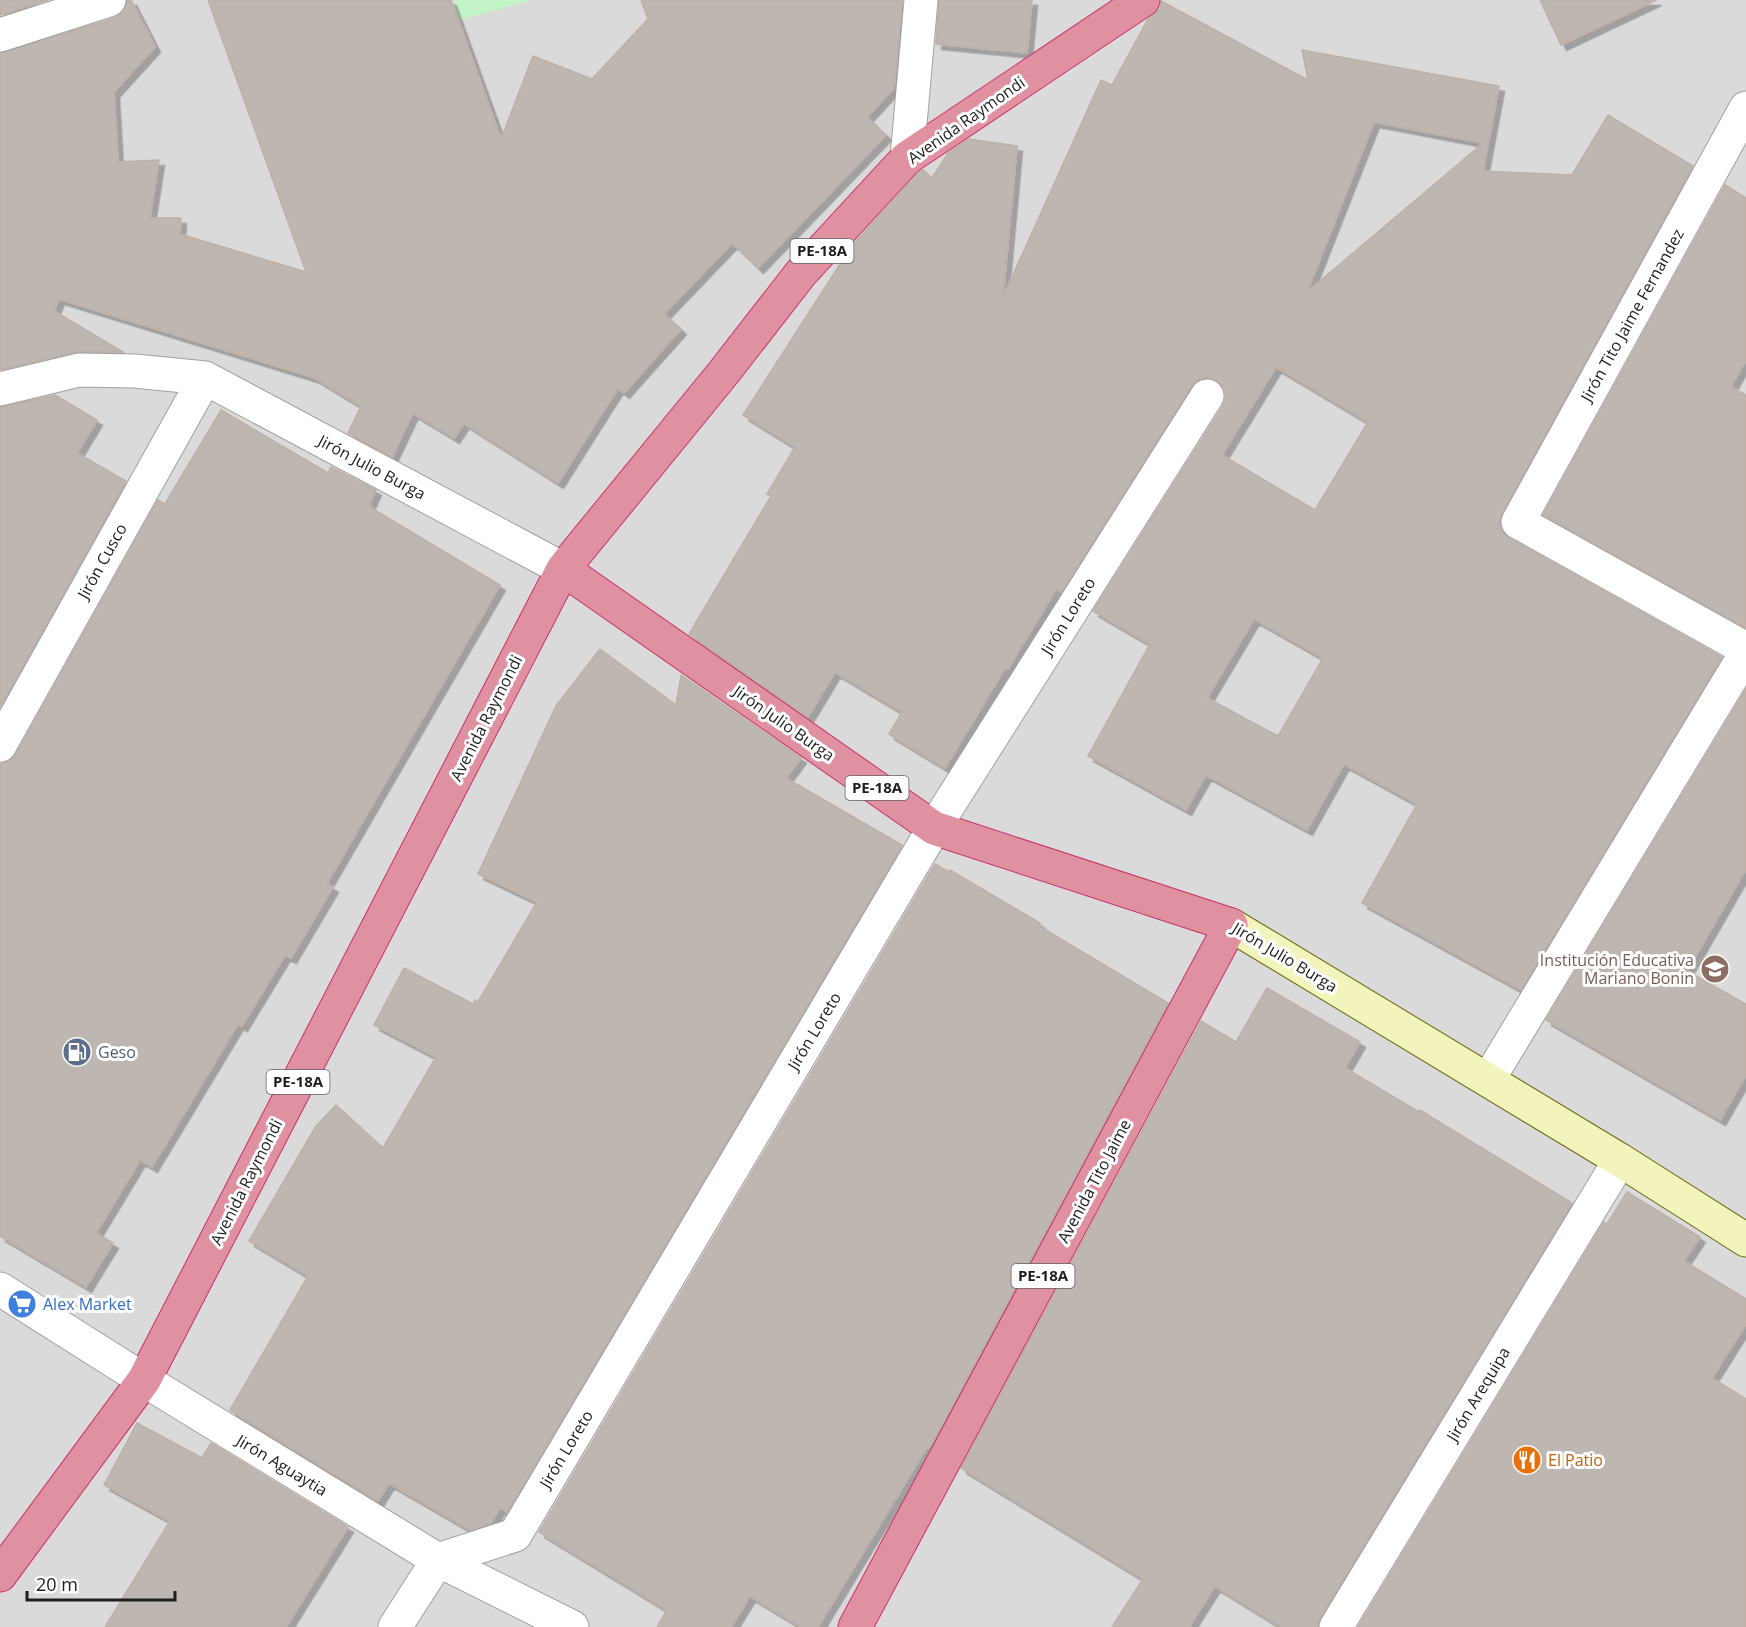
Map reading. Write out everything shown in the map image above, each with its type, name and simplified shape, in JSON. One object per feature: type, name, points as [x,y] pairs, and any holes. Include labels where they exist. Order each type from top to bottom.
[{"type":"highway","name":"Avenida Raymondi","points":[[0,1575],[144,1380],[563,569],[724,372],[801,273],[908,158],[1143,0]]},
{"type":"highway","name":"Jirón Julio Burga","points":[[563,569],[934,828],[1231,925]]},
{"type":"highway","name":"Avenida Tito Jaime","points":[[855,1627],[1231,925]]},
{"type":"street","points":[[0,35],[110,0]]},
{"type":"street","points":[[908,158],[921,0]]},
{"type":"street","name":"Jirón Tito Jaime Fernandez","points":[[1746,108],[1518,522],[1746,651]]},
{"type":"street","name":"Jirón Julio Burga","points":[[0,390],[80,370],[135,371],[205,378],[563,569]]},
{"type":"street","name":"Jirón Cusco","points":[[0,745],[205,378]]},
{"type":"street","name":"Jirón Loreto","points":[[438,1560],[515,1535],[934,828],[1207,396]]},
{"type":"street","points":[[1488,1080],[1746,651]]},
{"type":"street","name":"Jirón Julio Burga","points":[[1231,925],[1620,1160],[1746,1240]]},
{"type":"street","name":"Jirón Arequipa","points":[[1336,1627],[1620,1160]]},
{"type":"street","name":"Jirón Aguaytia","points":[[0,1289],[438,1560],[572,1627]]},
{"type":"street","points":[[395,1627],[438,1560]]},
{"type":"shaded area","points":[[0,0],[1746,0],[1746,1627],[0,1627]]},
{"type":"green space","points":[[454,0],[532,0],[460,20]]},
{"type":"building","points":[[0,0],[48,0],[0,15]]},
{"type":"building","points":[[127,0],[131,0],[155,47],[114,92],[118,162],[159,160],[150,218],[181,218],[180,234],[306,272],[208,0],[451,0],[501,139],[533,56],[592,79],[648,19],[641,0],[902,0],[894,88],[867,117],[886,135],[758,268],[732,243],[664,314],[681,329],[624,393],[618,388],[558,483],[464,423],[454,438],[413,413],[392,457],[348,433],[361,406],[315,378],[59,299],[54,311],[123,352],[75,352],[0,370],[0,53],[115,18],[123,12]]},
{"type":"building","points":[[939,0],[1032,0],[1027,53],[936,44]]},
{"type":"building","points":[[1540,0],[1656,0],[1561,45]]},
{"type":"building","points":[[1161,1],[1308,80],[1302,50],[1499,86],[1483,171],[1572,175],[1608,115],[1693,166],[1502,513],[1499,523],[1502,532],[1509,538],[1722,657],[1521,990],[1362,903],[1417,804],[1344,764],[1307,830],[1206,775],[1186,810],[1088,756],[1150,644],[1093,611],[1223,406],[1226,397],[1224,388],[1216,380],[1208,377],[1199,379],[1191,386],[1061,592],[1056,589],[1008,669],[1005,668],[945,768],[889,734],[902,712],[835,672],[808,717],[689,634],[771,496],[767,494],[795,447],[743,415],[851,247],[919,172],[923,170],[932,178],[948,153],[969,139],[1017,146],[1003,297],[1101,80],[1112,85],[1148,19],[1160,9]],"holes":[[[1374,122],[1483,143],[1307,292]],[[1276,367],[1368,422],[1315,510],[1222,455]],[[1254,619],[1323,658],[1278,736],[1207,698]]]},
{"type":"building","points":[[1725,185],[1746,198],[1746,360],[1731,387],[1746,395],[1746,628],[1543,515]]},
{"type":"building","points":[[55,395],[97,420],[77,453],[126,481],[0,707],[0,407]]},
{"type":"building","points":[[221,410],[328,473],[331,467],[376,490],[369,505],[373,509],[500,585],[327,883],[333,887],[291,958],[285,955],[242,1026],[238,1024],[152,1167],[140,1160],[96,1233],[113,1243],[86,1287],[0,1236],[0,764],[9,761],[16,754],[158,500],[165,504]]},
{"type":"building","points":[[600,649],[676,705],[681,675],[801,758],[786,778],[902,845],[507,1512],[500,1508],[491,1523],[470,1530],[389,1483],[378,1501],[230,1410],[308,1276],[249,1241],[316,1126],[336,1105],[383,1148],[436,1057],[374,1025],[404,968],[473,1004],[475,1000],[478,1002],[537,902],[478,874],[556,706]]},
{"type":"building","points":[[1746,689],[1746,869],[1687,971],[1746,1004],[1746,1075],[1720,1120],[1546,1020]]},
{"type":"building","points":[[935,864],[949,872],[950,870],[1040,923],[1039,926],[1168,1003],[929,1448],[927,1447],[818,1627],[801,1627],[750,1596],[731,1627],[657,1627],[667,1610],[539,1532]]},
{"type":"building","points":[[1267,988],[1360,1042],[1345,1068],[1419,1112],[1420,1110],[1572,1203],[1320,1617],[1317,1627],[1281,1627],[1215,1586],[1189,1627],[1112,1627],[1143,1579],[961,1468],[1201,1021],[1236,1042]]},
{"type":"building","points":[[1627,1192],[1700,1237],[1684,1261],[1746,1299],[1746,1324],[1712,1378],[1746,1399],[1746,1627],[1358,1627],[1604,1222],[1607,1224]]},
{"type":"building","points":[[137,1423],[202,1458],[211,1443],[348,1527],[286,1627],[105,1627],[170,1521],[104,1485]]},
{"type":"place","name":"Institución Educativa Mariano Bonin","points":[[1715,969]]},
{"type":"place","name":"Geso","points":[[77,1052]]},
{"type":"place","name":"Alex Market","points":[[22,1304]]},
{"type":"place","name":"El Patio","points":[[1527,1460]]}]
